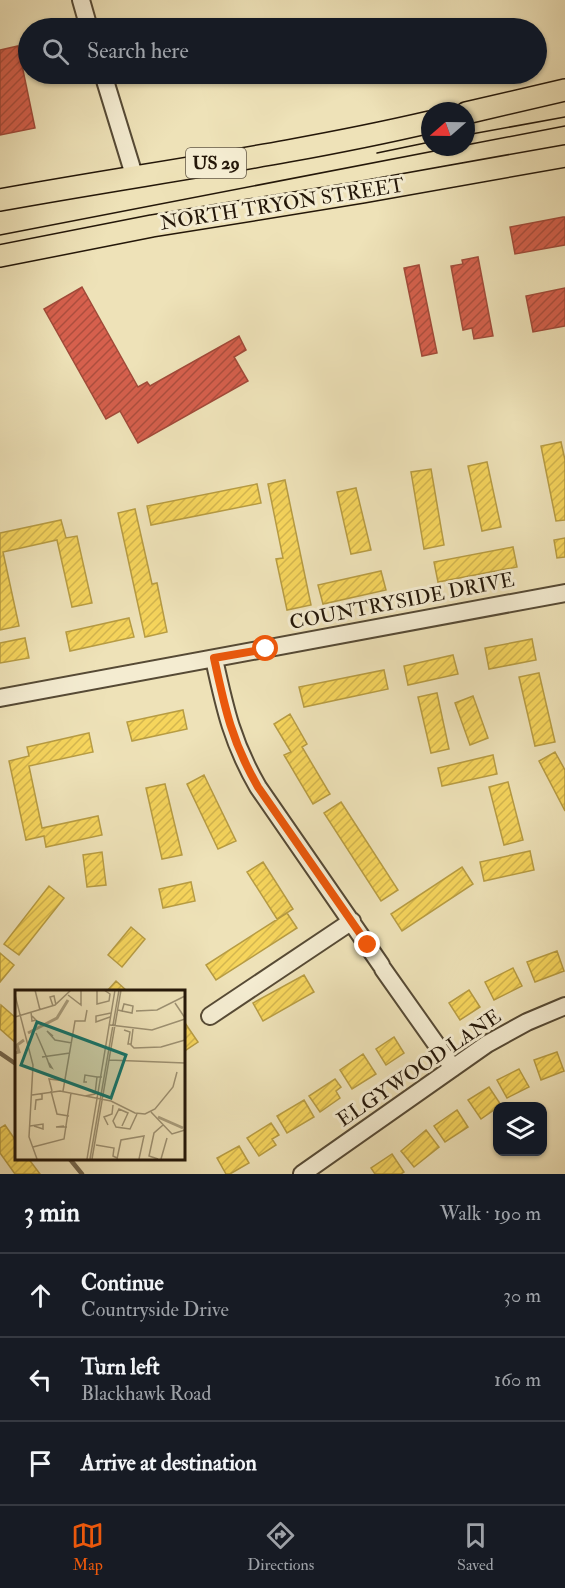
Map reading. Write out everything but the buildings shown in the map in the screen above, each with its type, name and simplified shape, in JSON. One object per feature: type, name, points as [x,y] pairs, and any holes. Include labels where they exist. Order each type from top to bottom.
[{"type":"main road","points":[[475,111],[565,90]]},
{"type":"main road","name":"US 29","points":[[0,200],[134,175],[251,158],[421,124]]},
{"type":"main road","name":"NORTH TRYON STREET","points":[[0,256],[152,226],[565,156]]},
{"type":"street","points":[[81,0],[86,18]]},
{"type":"street","points":[[106,84],[134,175]]},
{"type":"street","name":"COUNTRYSIDE DRIVE","points":[[0,698],[565,593]]},
{"type":"street","points":[[214,658],[224,707],[243,762],[453,1068]]},
{"type":"street","points":[[210,1016],[352,921]]},
{"type":"street","name":"ELGYWOOD LANE","points":[[302,1174],[487,1044],[565,1006]]},
{"type":"waterway","points":[[0,1053],[15,1063]]},
{"type":"waterway","points":[[70,1159],[82,1174]]},
{"type":"tram line","points":[[475,133],[565,117]]},
{"type":"tram line","points":[[475,143],[565,126]]},
{"type":"tram line","points":[[377,153],[421,144]]},
{"type":"tram line","points":[[0,235],[421,154]]},
{"type":"route","points":[[266,649],[214,658],[232,734],[243,762],[258,787],[368,945]]}]
